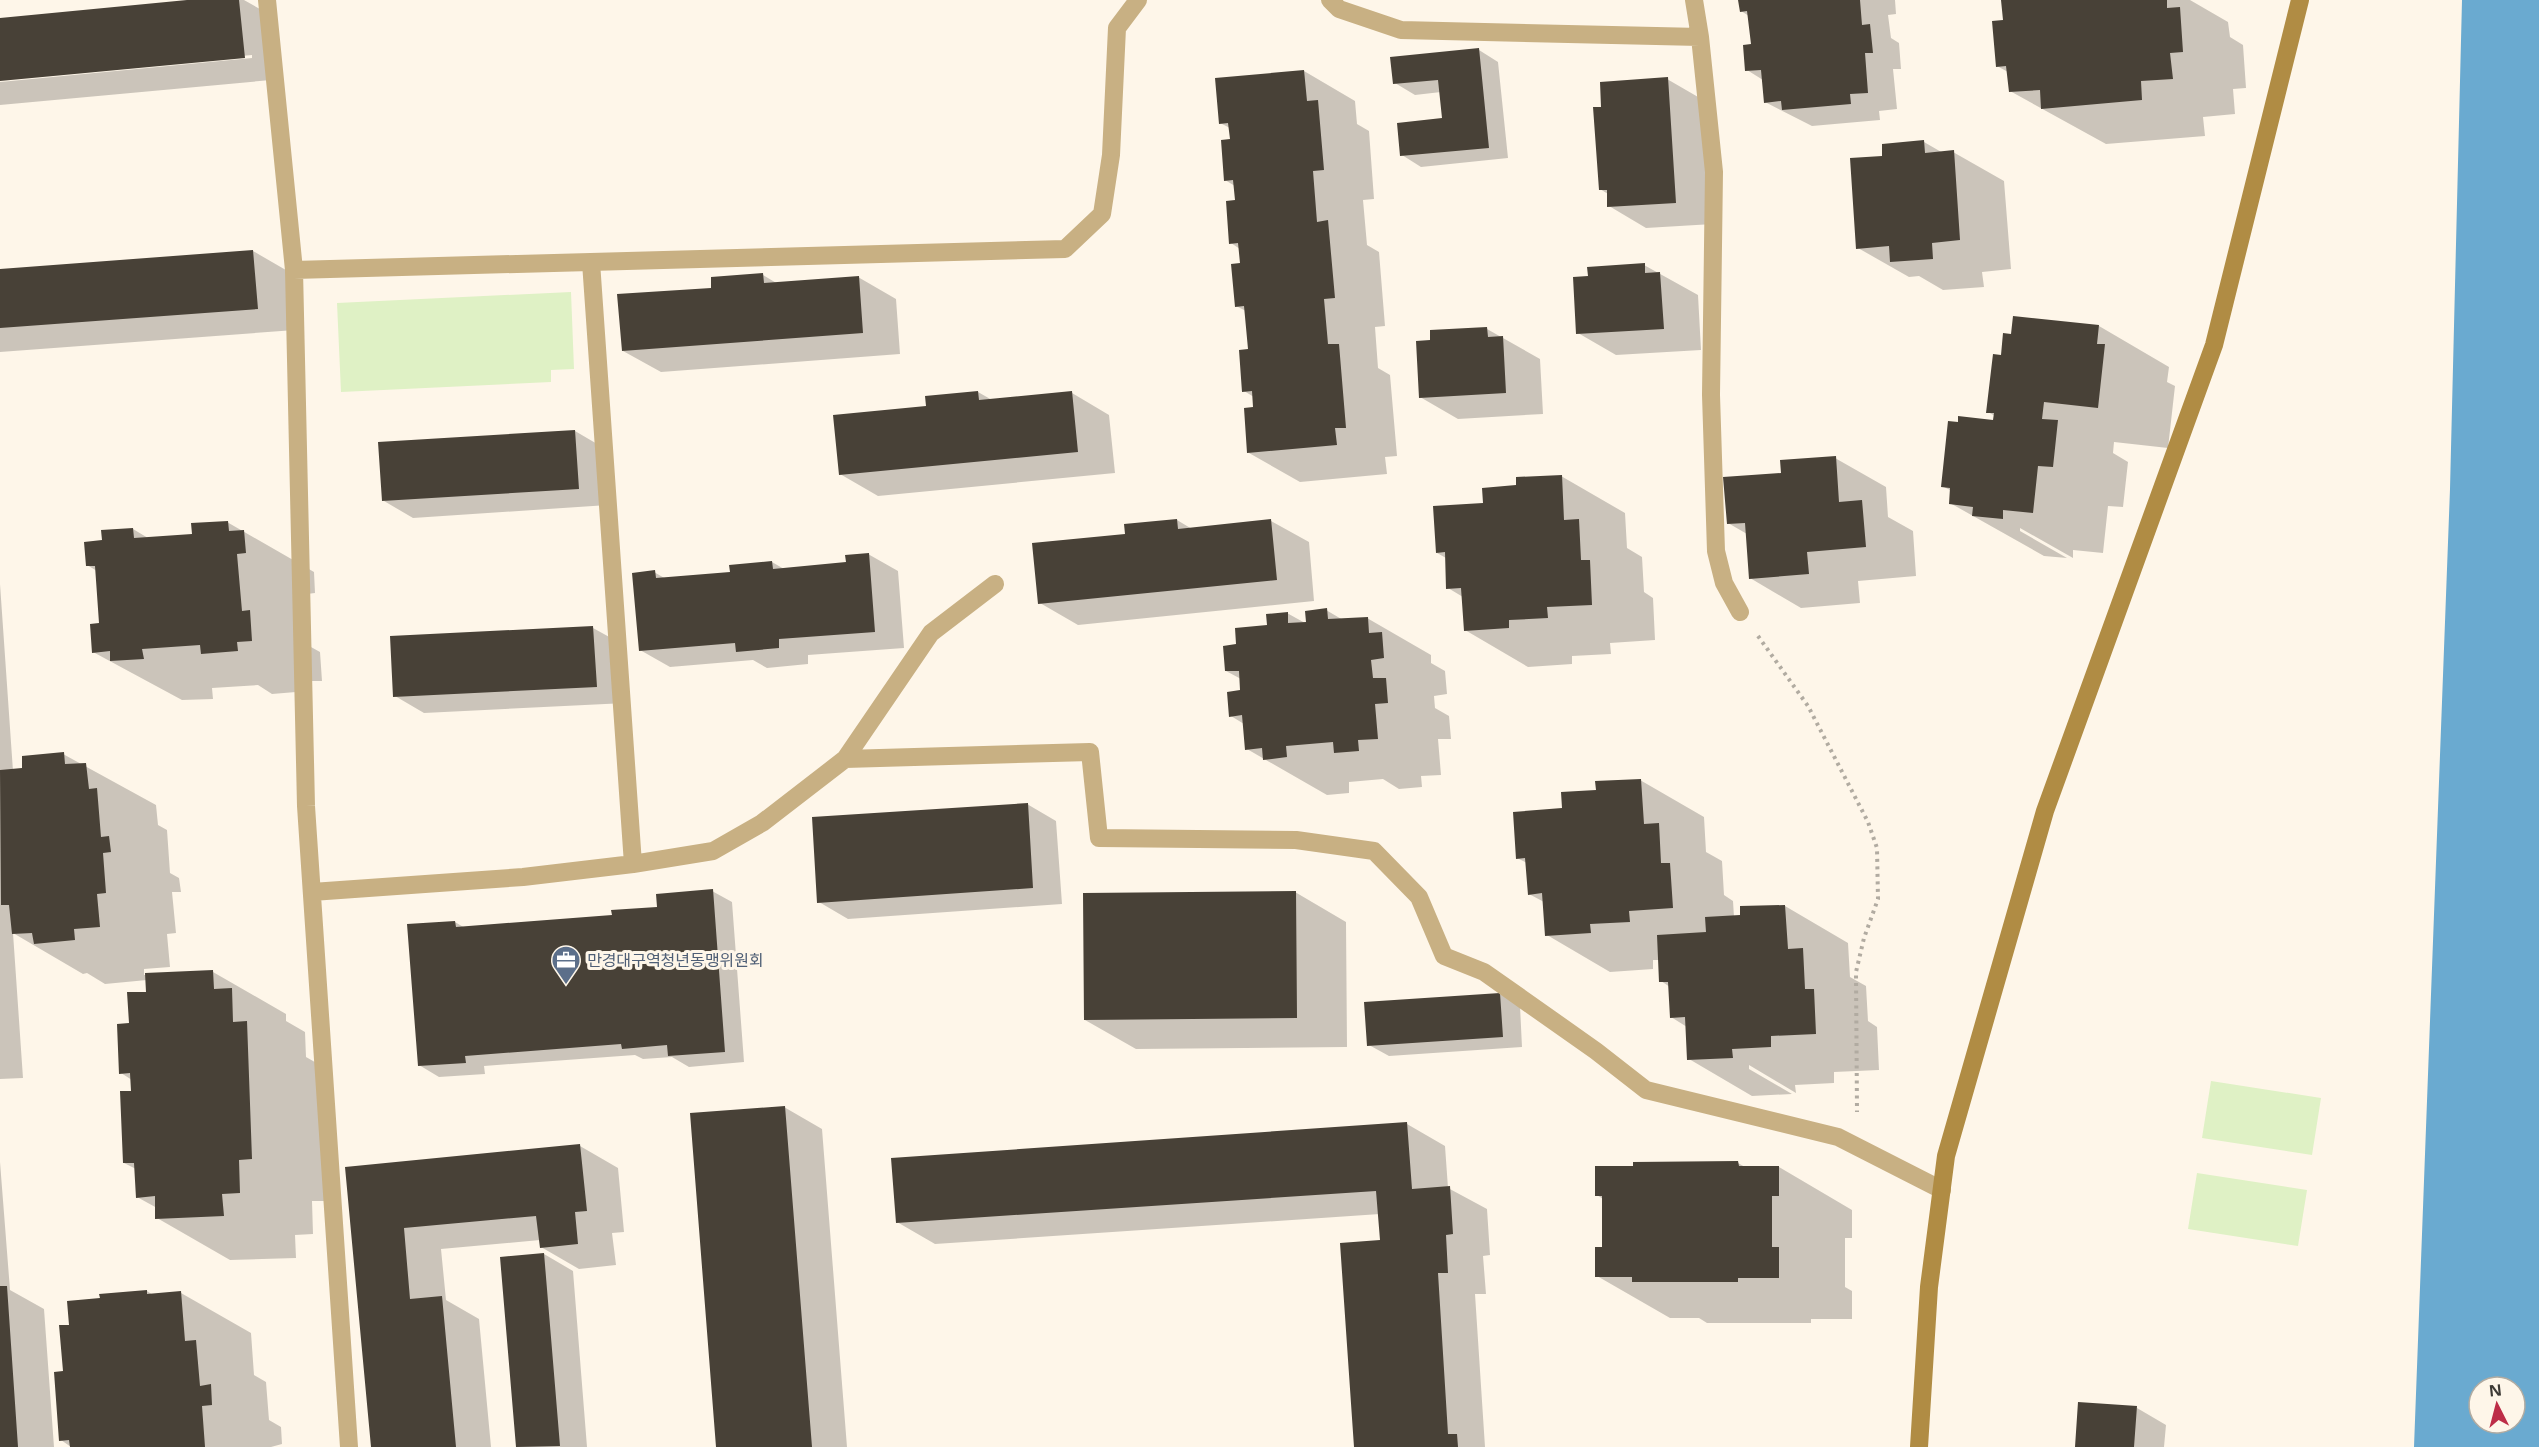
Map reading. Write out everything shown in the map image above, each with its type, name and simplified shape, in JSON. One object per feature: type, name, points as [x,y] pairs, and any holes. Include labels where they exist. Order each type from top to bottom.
[{"type":"street","points":[[267,0],[294,270],[306,806],[350,1447]]},
{"type":"street","points":[[294,270],[1065,249],[1102,214],[1111,155],[1117,28],[1138,0]]},
{"type":"street","points":[[1330,0],[1340,9],[1401,30],[1700,37]]},
{"type":"street","points":[[1694,0],[1714,172],[1711,394],[1716,551],[1724,584],[1740,612]]},
{"type":"street","points":[[1919,1447],[1929,1287],[1947,1156],[2045,811],[2214,345],[2300,0]]},
{"type":"street","points":[[591,262],[633,864]]},
{"type":"street","points":[[312,892],[523,877],[633,864],[712,851],[762,823],[845,759],[932,633],[995,584]]},
{"type":"street","points":[[845,759],[1090,752],[1099,838],[1296,840],[1374,851],[1419,897],[1444,956],[1484,972],[1596,1051],[1646,1090],[1838,1137],[1942,1190]]},
{"type":"path","points":[[1740,612],[1808,706],[1868,822],[1877,848],[1878,899],[1864,938],[1856,972],[1857,1147]]},
{"type":"green space","points":[[571,292],[574,369],[551,370],[551,382],[341,392],[337,303]]},
{"type":"green space","points":[[2211,1081],[2321,1098],[2312,1155],[2202,1138]]},
{"type":"green space","points":[[2197,1173],[2307,1190],[2298,1246],[2188,1229]]},
{"type":"water","points":[[2462,0],[2539,0],[2539,1447],[2414,1447],[2450,489]]},
{"type":"building","points":[[187,0],[239,0],[245,58],[0,81],[0,18]]},
{"type":"building","points":[[1738,0],[1860,0],[1862,25],[1870,24],[1873,53],[1865,53],[1868,93],[1850,94],[1851,104],[1782,110],[1781,101],[1764,103],[1761,70],[1745,71],[1743,45],[1751,44],[1747,11],[1740,12]]},
{"type":"building","points":[[2001,0],[2167,0],[2167,8],[2180,7],[2183,52],[2170,53],[2173,79],[2141,81],[2142,100],[2041,109],[2040,90],[2009,92],[2006,66],[1996,67],[1992,21],[2003,20]]},
{"type":"building","points":[[1479,48],[1489,148],[1400,156],[1397,123],[1442,118],[1438,80],[1393,84],[1390,57]]},
{"type":"building","points":[[1304,70],[1307,101],[1318,100],[1324,170],[1313,171],[1317,222],[1328,220],[1335,298],[1324,299],[1328,344],[1339,344],[1346,428],[1335,428],[1337,445],[1247,453],[1244,408],[1253,407],[1252,391],[1242,392],[1239,350],[1248,349],[1244,306],[1235,307],[1231,264],[1240,263],[1238,243],[1229,244],[1226,201],[1235,200],[1233,180],[1224,181],[1221,140],[1230,139],[1228,123],[1219,124],[1215,78]]},
{"type":"building","points":[[1668,77],[1676,203],[1607,207],[1607,190],[1599,190],[1593,107],[1601,107],[1600,82]]},
{"type":"building","points":[[1924,140],[1925,153],[1954,150],[1960,240],[1932,243],[1933,259],[1890,262],[1889,246],[1856,249],[1850,158],[1882,156],[1882,144]]},
{"type":"building","points":[[253,250],[258,309],[0,328],[0,269]]},
{"type":"building","points":[[1645,263],[1645,273],[1660,272],[1664,329],[1576,334],[1573,277],[1588,276],[1587,267]]},
{"type":"building","points":[[763,273],[764,283],[859,276],[863,333],[622,351],[617,294],[711,288],[711,277]]},
{"type":"building","points":[[2013,316],[2099,325],[2097,344],[2105,344],[2098,408],[2044,402],[2042,419],[2058,420],[2053,467],[2038,466],[2033,513],[2003,510],[2003,519],[1972,516],[1973,507],[1949,504],[1950,488],[1941,487],[1948,421],[1958,422],[1958,416],[1993,420],[1994,413],[1986,413],[1993,354],[2001,355],[2003,333],[2011,334]]},
{"type":"building","points":[[1487,327],[1488,337],[1503,336],[1506,393],[1419,398],[1416,341],[1430,340],[1430,330]]},
{"type":"building","points":[[978,391],[979,400],[1072,391],[1078,452],[839,475],[833,415],[926,406],[925,396]]},
{"type":"building","points":[[575,430],[579,489],[382,501],[378,442]]},
{"type":"building","points":[[1836,456],[1839,502],[1862,500],[1866,547],[1807,552],[1809,574],[1749,579],[1745,523],[1727,524],[1723,477],[1781,473],[1780,460]]},
{"type":"building","points":[[1562,475],[1564,520],[1579,519],[1581,560],[1590,560],[1592,605],[1547,607],[1548,618],[1509,620],[1509,628],[1464,631],[1461,588],[1446,589],[1445,552],[1436,553],[1433,506],[1483,503],[1482,488],[1516,485],[1516,477]]},
{"type":"building","points":[[1177,519],[1178,529],[1271,519],[1277,580],[1038,604],[1032,543],[1125,534],[1124,524]]},
{"type":"building","points":[[228,521],[229,531],[244,530],[246,553],[237,554],[242,611],[250,610],[252,641],[237,642],[238,651],[201,654],[200,645],[142,649],[144,659],[110,661],[110,651],[92,653],[90,624],[99,623],[95,566],[86,566],[84,542],[102,540],[101,530],[133,528],[134,538],[192,534],[191,523]]},
{"type":"building","points":[[869,553],[875,632],[779,639],[779,648],[736,652],[735,643],[639,651],[632,573],[655,570],[656,578],[730,572],[729,565],[772,561],[773,569],[846,562],[845,555]]},
{"type":"building","points":[[1327,608],[1328,619],[1368,617],[1369,633],[1382,632],[1384,658],[1371,660],[1373,678],[1386,678],[1388,703],[1375,704],[1378,739],[1358,740],[1359,751],[1334,753],[1333,742],[1286,746],[1287,757],[1263,760],[1262,748],[1245,750],[1242,715],[1229,717],[1227,692],[1240,690],[1239,671],[1225,671],[1223,646],[1236,644],[1235,628],[1267,625],[1266,614],[1288,612],[1288,623],[1306,622],[1305,611]]},
{"type":"building","points":[[593,626],[597,687],[393,697],[390,636]]},
{"type":"building","points":[[64,752],[65,764],[86,763],[89,789],[97,788],[101,837],[109,836],[111,852],[103,853],[106,893],[97,894],[100,927],[74,929],[75,940],[34,944],[32,933],[12,934],[9,905],[1,905],[0,770],[22,768],[22,756]]},
{"type":"building","points":[[1641,779],[1644,824],[1659,823],[1661,863],[1670,863],[1673,908],[1629,911],[1630,922],[1590,924],[1591,933],[1545,936],[1542,893],[1528,895],[1525,858],[1516,859],[1513,812],[1562,808],[1561,792],[1596,790],[1595,781]]},
{"type":"building","points":[[1028,803],[1033,888],[817,903],[812,817]]},
{"type":"building","name":"만경대구역청년동맹위원회","points":[[713,889],[725,1052],[668,1056],[667,1045],[622,1049],[621,1044],[465,1056],[466,1063],[418,1066],[407,924],[455,921],[456,927],[612,915],[611,910],[657,907],[656,894]]},
{"type":"building","points":[[1296,891],[1297,1018],[1084,1020],[1083,893]]},
{"type":"building","points":[[1785,905],[1788,949],[1803,948],[1805,989],[1814,989],[1816,1034],[1771,1036],[1771,1047],[1732,1049],[1733,1058],[1687,1060],[1685,1017],[1670,1018],[1668,982],[1659,982],[1657,935],[1706,932],[1705,917],[1740,915],[1740,906]]},
{"type":"building","points":[[213,970],[214,989],[232,988],[233,1022],[247,1021],[252,1159],[239,1160],[240,1193],[222,1194],[224,1216],[155,1219],[155,1196],[136,1198],[134,1163],[123,1163],[120,1091],[131,1091],[130,1073],[119,1074],[117,1024],[129,1023],[127,992],[146,992],[145,973]]},
{"type":"building","points":[[1500,993],[1503,1037],[1367,1046],[1364,1002]]},
{"type":"building","points":[[785,1106],[812,1447],[716,1447],[690,1113]]},
{"type":"building","points":[[1407,1122],[1412,1189],[1450,1186],[1453,1234],[1446,1235],[1448,1273],[1438,1273],[1448,1434],[1457,1434],[1458,1447],[1354,1447],[1340,1243],[1380,1240],[1376,1191],[896,1223],[891,1158]]},
{"type":"building","points":[[580,1144],[587,1211],[575,1212],[578,1244],[540,1248],[536,1216],[404,1228],[410,1299],[442,1296],[456,1447],[371,1447],[345,1167]]},
{"type":"building","points":[[1738,1161],[1739,1166],[1779,1166],[1779,1196],[1772,1196],[1772,1247],[1779,1247],[1779,1278],[1738,1278],[1738,1282],[1632,1282],[1632,1277],[1595,1277],[1595,1247],[1602,1247],[1602,1196],[1595,1196],[1595,1166],[1633,1166],[1633,1162]]},
{"type":"building","points":[[544,1253],[560,1446],[516,1447],[500,1257]]},
{"type":"building","points":[[0,1286],[7,1286],[18,1447],[0,1447]]},
{"type":"building","points":[[147,1290],[147,1294],[181,1291],[185,1341],[196,1340],[200,1386],[211,1384],[212,1405],[202,1406],[205,1447],[70,1447],[69,1440],[59,1441],[54,1372],[63,1371],[59,1325],[69,1325],[67,1301],[100,1298],[99,1294]]},
{"type":"building","points":[[2078,1402],[2137,1406],[2134,1447],[2075,1447]]},
{"type":"place","name":"만경대구역청년동맹위원회","points":[[566,986]]}]
